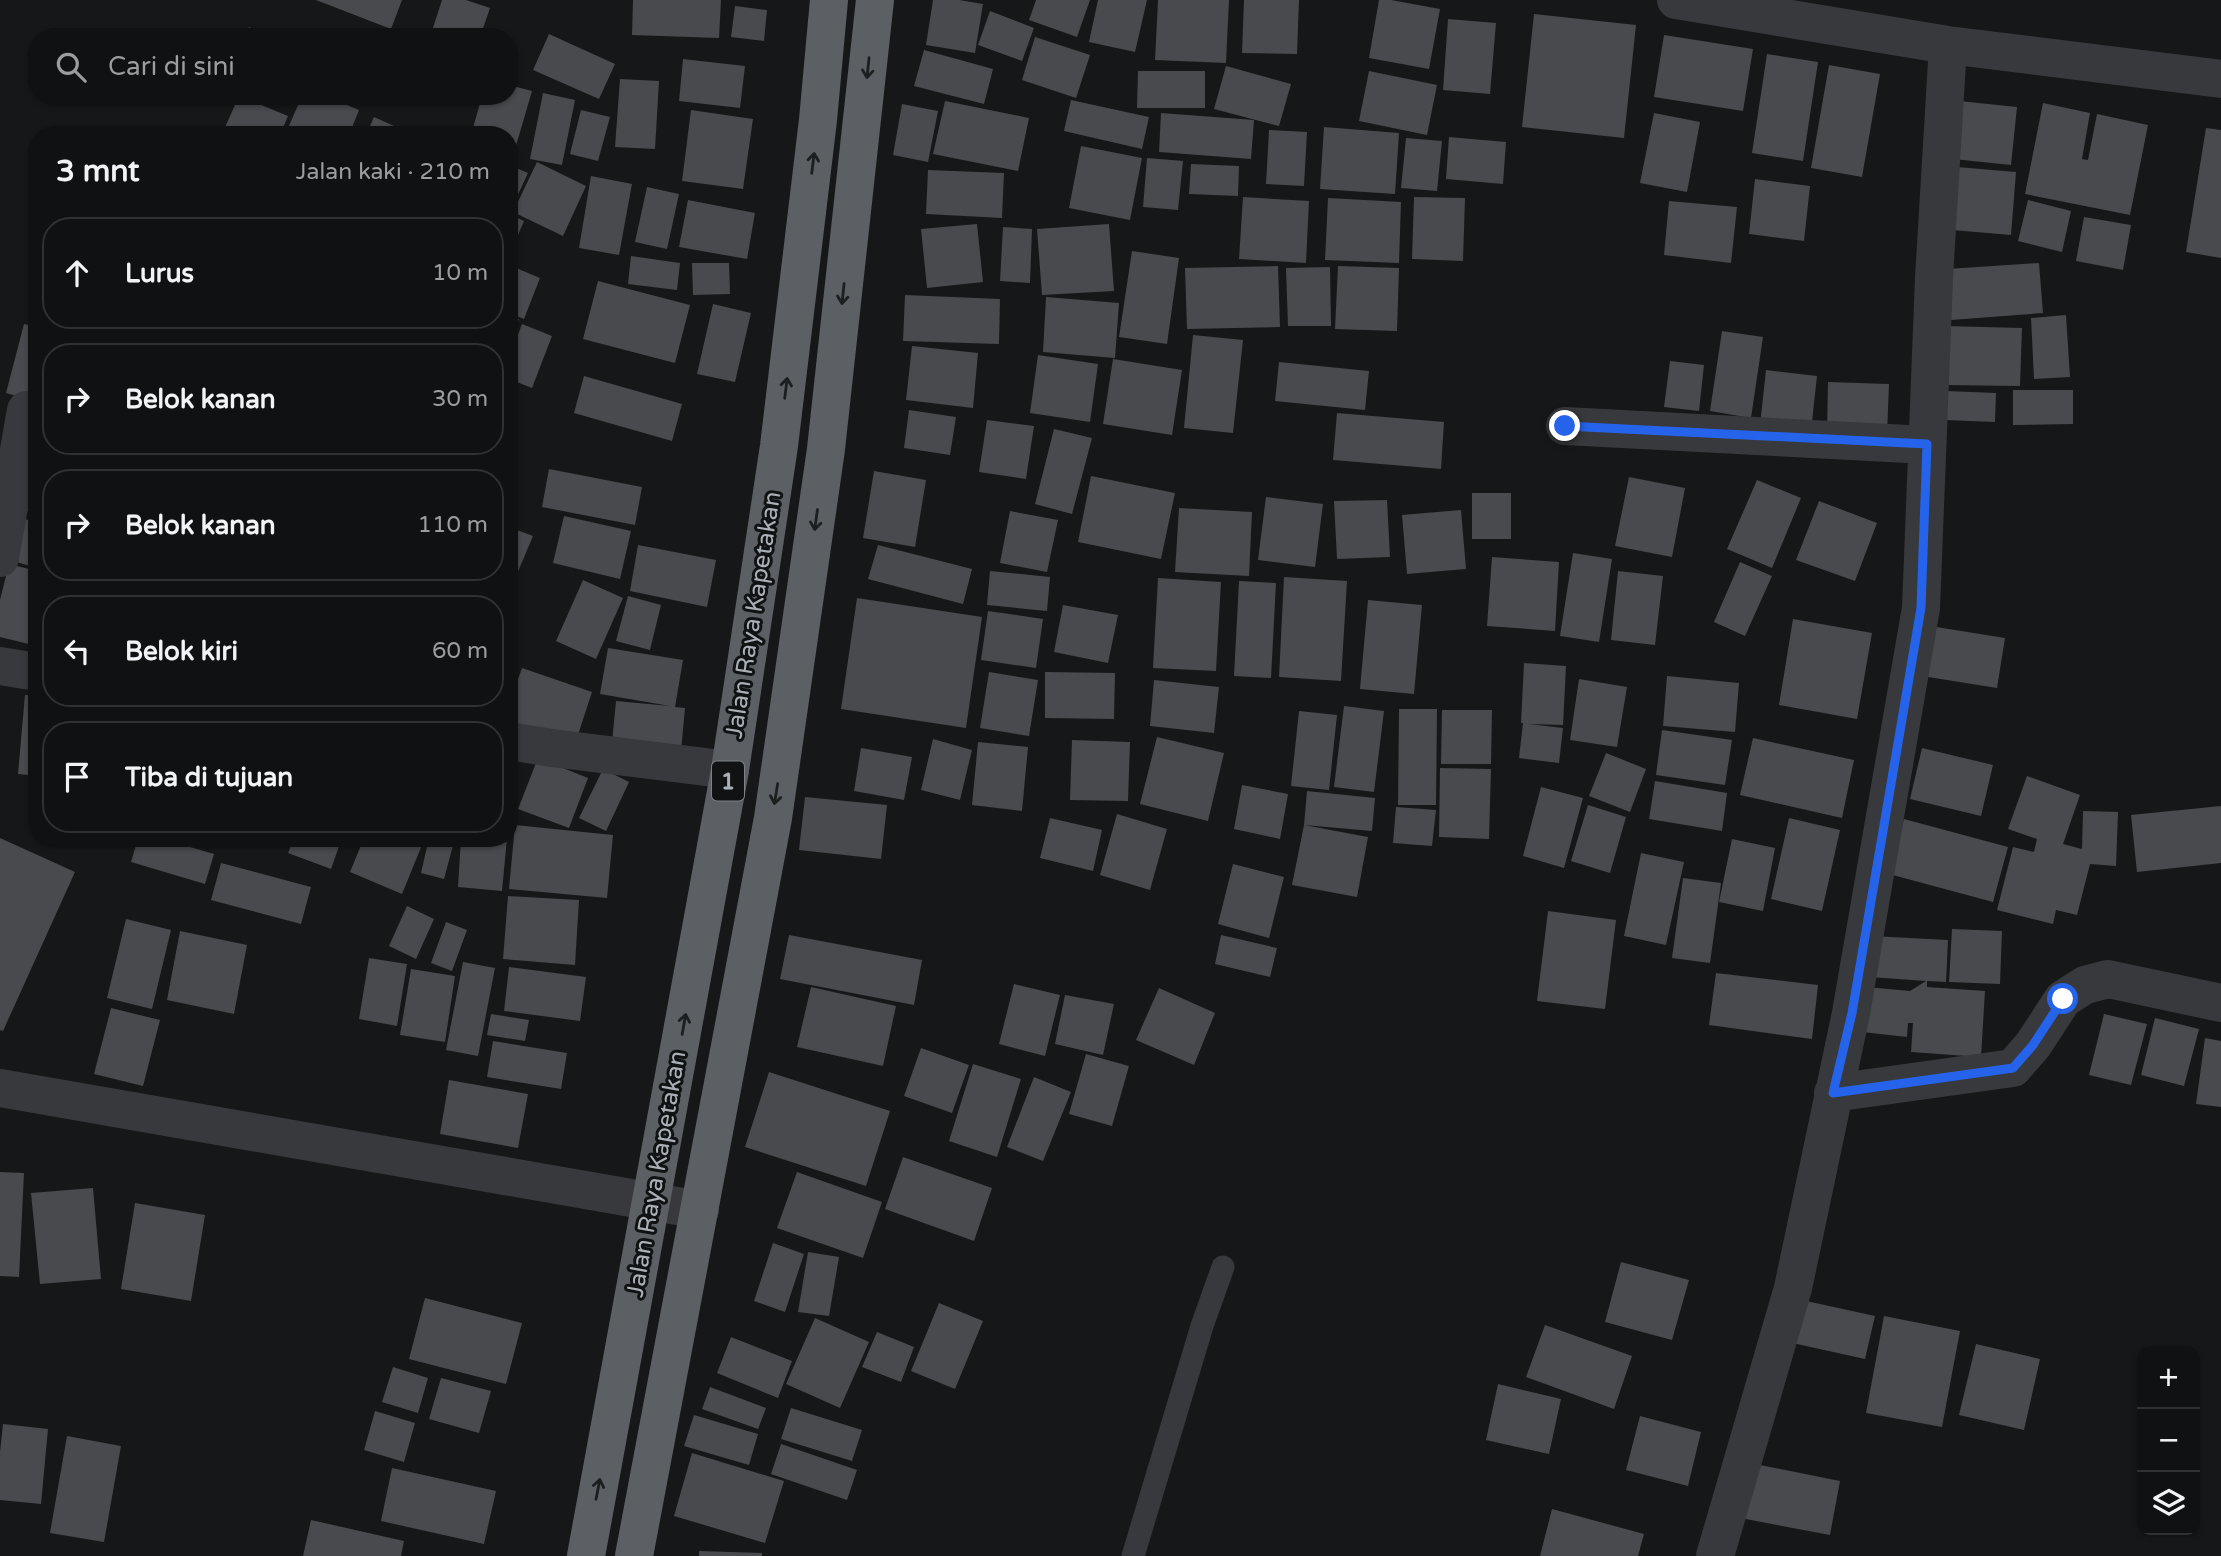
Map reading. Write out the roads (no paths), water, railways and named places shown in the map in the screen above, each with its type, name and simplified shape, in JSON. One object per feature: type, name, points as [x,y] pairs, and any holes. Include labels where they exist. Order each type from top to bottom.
[{"type":"highway","name":"Jalan Raya Kapetakan","points":[[586,1556],[732,755],[779,446],[818,120],[829,0]]},
{"type":"highway","name":"Jalan Raya Kapetakan","points":[[634,1556],[773,818],[826,449],[875,0]]},
{"type":"highway","points":[[779,446],[826,449]]},
{"type":"highway","points":[[732,755],[784,744]]},
{"type":"street","points":[[1676,0],[1948,45],[2221,79]]},
{"type":"street","points":[[1715,1556],[1793,1288],[1852,1013],[1921,608],[1934,278],[1948,45]]},
{"type":"street","points":[[0,558],[26,410]]},
{"type":"street","points":[[1565,426],[1927,444]]},
{"type":"street","points":[[0,666],[28,671]]},
{"type":"street","points":[[518,742],[552,748],[732,755]]},
{"type":"street","points":[[1833,1093],[2013,1068],[2033,1045],[2063,999],[2085,985],[2108,979],[2221,1003]]},
{"type":"street","points":[[0,1088],[700,1210]]},
{"type":"lane","points":[[1133,1556],[1202,1326],[1223,1267]]}]
